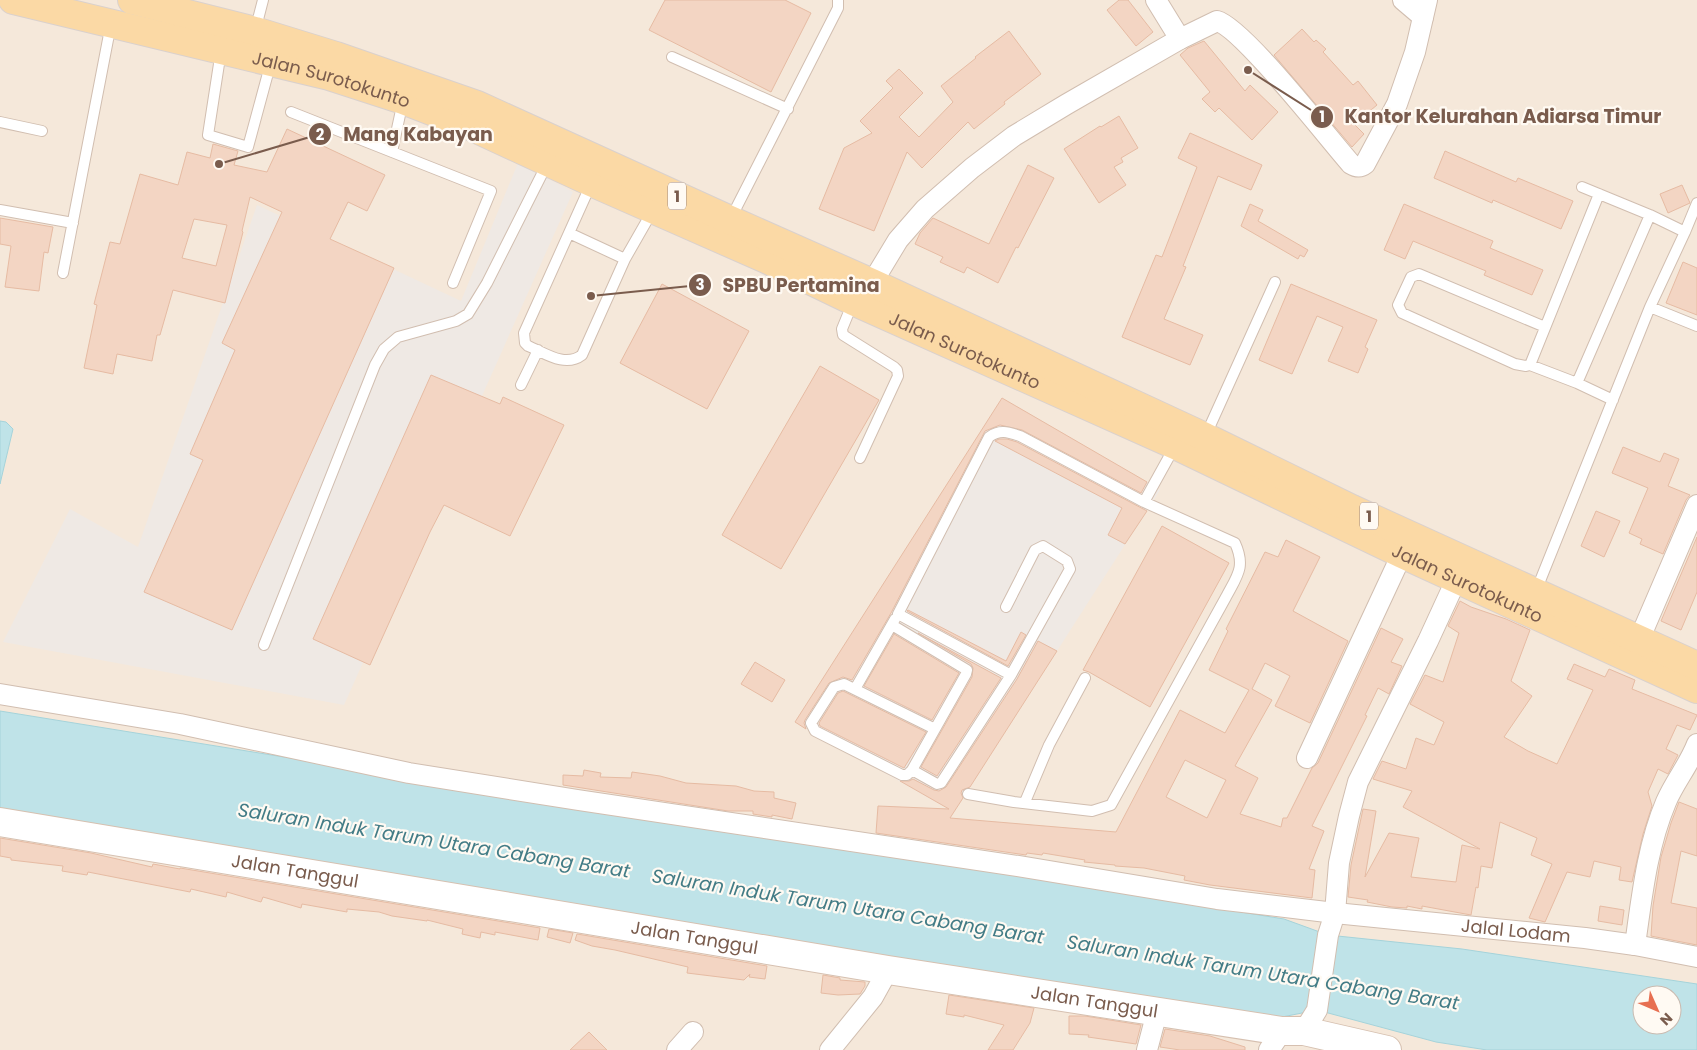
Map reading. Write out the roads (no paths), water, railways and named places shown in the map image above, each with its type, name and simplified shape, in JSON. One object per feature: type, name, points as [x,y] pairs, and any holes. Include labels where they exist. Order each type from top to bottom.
[{"type":"main road","name":"Jalan Surotokunto","points":[[14,0],[329,76],[403,100],[470,126],[552,151],[591,182],[730,220],[862,292],[1402,554],[1691,674]]},
{"type":"main road","name":"Jalan Surotokunto","points":[[132,0],[255,31],[336,56],[477,105],[552,151],[658,200],[766,259],[862,292],[1205,438],[1352,509],[1536,591],[1639,640],[1691,674]]},
{"type":"street","points":[[1156,0],[1180,40]]},
{"type":"street","points":[[862,292],[898,240],[925,208],[972,168],[1014,136],[1211,22],[1224,23],[1253,50],[1351,164],[1359,167],[1365,164],[1397,104],[1415,52],[1425,8],[1403,0]]},
{"type":"street","points":[[1639,640],[1697,505]]},
{"type":"street","points":[[1307,758],[1402,554]]},
{"type":"street","points":[[1293,1030],[1335,913],[1340,863],[1358,782],[1428,641],[1456,578]]},
{"type":"street","name":"Jalal Lodam","points":[[0,694],[180,724],[410,773],[1018,866],[1217,899],[1635,945],[1697,957]]},
{"type":"street","points":[[1635,945],[1640,905],[1653,836],[1667,800],[1691,759],[1697,744]]},
{"type":"street","name":"Jalan Tanggul","points":[[0,822],[888,970],[1157,1012],[1293,1030],[1387,1050]]},
{"type":"street","points":[[830,1050],[873,997],[888,970]]},
{"type":"street","points":[[1147,1050],[1157,1012]]},
{"type":"street","points":[[678,1050],[693,1032]]},
{"type":"lane","points":[[255,31],[263,0]]},
{"type":"lane","points":[[730,220],[838,8],[838,0]]},
{"type":"lane","points":[[63,273],[112,24]]},
{"type":"lane","points":[[222,50],[208,136],[248,147],[271,62]]},
{"type":"lane","points":[[672,57],[788,109]]},
{"type":"lane","points":[[392,152],[403,100]]},
{"type":"lane","points":[[291,112],[491,190],[453,283]]},
{"type":"lane","points":[[0,122],[42,131]]},
{"type":"lane","points":[[264,645],[375,365],[384,349],[398,337],[456,321],[468,314],[487,283],[552,151]]},
{"type":"lane","points":[[591,182],[524,333],[525,343],[528,346],[565,362],[573,361],[582,355],[625,259],[658,200]]},
{"type":"lane","points":[[1582,187],[1650,215],[1685,232]]},
{"type":"lane","points":[[1530,365],[1600,194]]},
{"type":"lane","points":[[1536,591],[1650,307],[1697,203]]},
{"type":"lane","points":[[0,210],[74,223]]},
{"type":"lane","points":[[1577,383],[1650,215]]},
{"type":"lane","points":[[569,233],[625,259]]},
{"type":"lane","points":[[1545,327],[1419,274],[1411,277],[1398,305],[1402,313],[1515,364],[1530,365],[1577,383],[1613,400]]},
{"type":"lane","points":[[1205,438],[1275,282]]},
{"type":"lane","points":[[860,458],[898,376],[894,366],[843,335],[842,329],[862,292]]},
{"type":"lane","points":[[1650,307],[1697,326]]},
{"type":"lane","points":[[521,385],[538,350]]},
{"type":"lane","points":[[855,689],[898,614],[989,436],[996,432],[1003,431],[1020,436],[1144,502],[1235,543],[1241,554],[1241,569],[1111,806],[1092,811],[1014,802],[968,794]]},
{"type":"lane","points":[[1144,502],[1175,445]]},
{"type":"lane","points":[[912,770],[937,784],[941,783],[1011,675],[1070,569],[1067,561],[1043,546],[1038,548],[1006,607]]},
{"type":"lane","points":[[898,614],[1011,675]]},
{"type":"lane","points":[[892,625],[967,670],[966,674],[912,770],[907,775],[902,775],[813,729],[810,723],[834,687],[844,684],[935,729]]},
{"type":"lane","points":[[1025,802],[1049,745],[1085,678]]},
{"type":"water","points":[[0,421],[6,422],[13,429],[0,484]]},
{"type":"water","name":"Saluran Induk Tarum Utara Cabang Barat","points":[[0,711],[1284,919],[1328,935],[1462,949],[1697,984],[1697,1050],[1487,1050],[1436,1042],[1317,1010],[1272,1019],[0,814]]},
{"type":"place","name":"Kantor Kelurahan Adiarsa Timur","points":[[1248,70]]},
{"type":"place","name":"Mang Kabayan","points":[[219,164]]},
{"type":"place","name":"SPBU Pertamina","points":[[591,296]]}]
